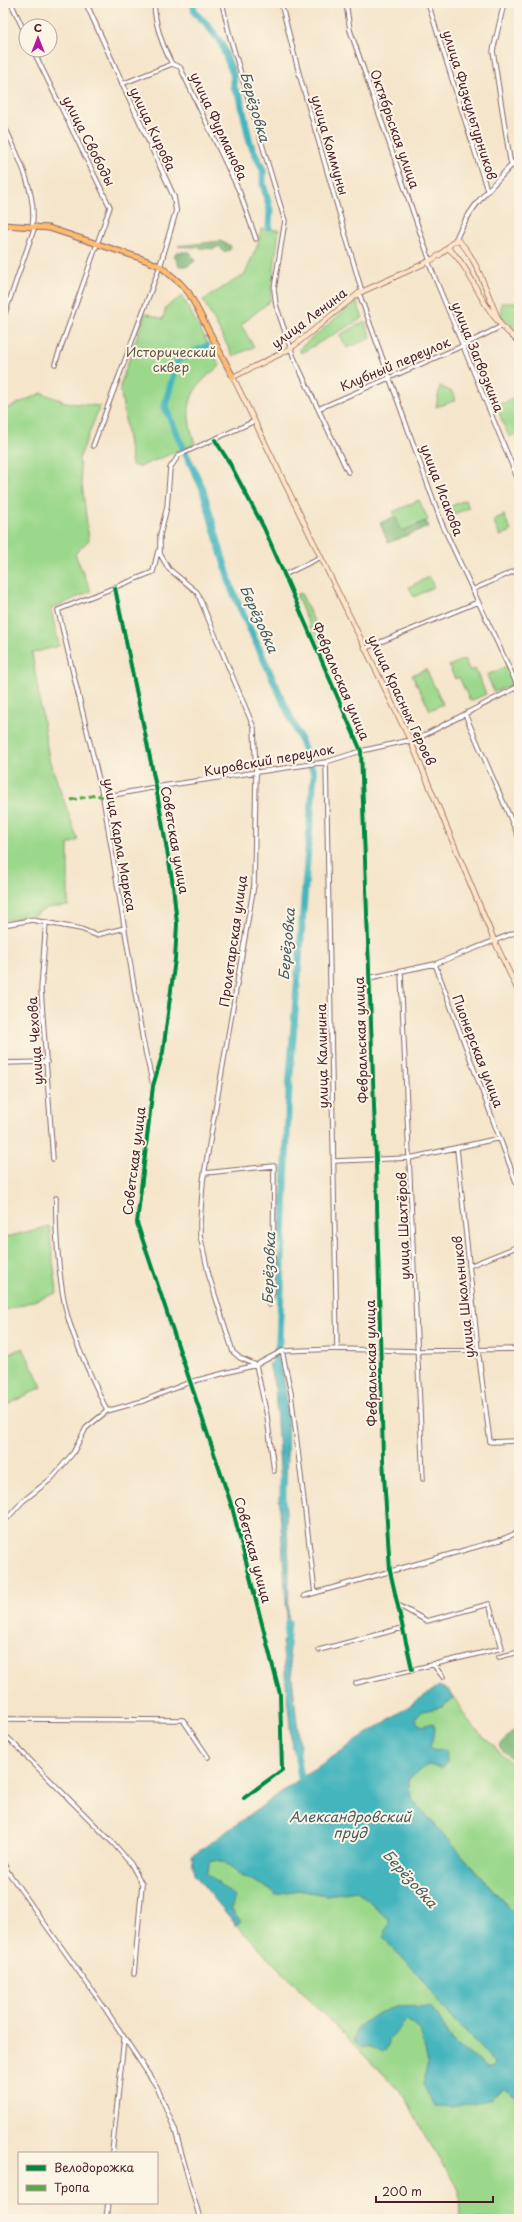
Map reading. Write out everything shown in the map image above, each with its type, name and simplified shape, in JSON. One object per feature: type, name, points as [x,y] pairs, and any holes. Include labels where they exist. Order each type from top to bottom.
[{"type":"main road","points":[[3,225],[34,226],[99,244],[160,266],[174,277],[189,294],[233,377]]},
{"type":"main road","name":"улица Ленина","points":[[233,377],[290,349],[360,292],[429,261],[448,248],[456,239]]},
{"type":"main road","points":[[456,239],[461,243],[486,289],[501,324]]},
{"type":"main road","points":[[448,248],[461,260],[488,308],[519,342]]},
{"type":"main road","points":[[479,291],[483,293],[486,289]]},
{"type":"main road","name":"улица Красных Героев","points":[[233,377],[411,742],[494,940],[519,993]]},
{"type":"street","points":[[11,3],[18,18]]},
{"type":"street","name":"улица Кирова","points":[[86,3],[174,197],[176,211],[160,266]]},
{"type":"street","name":"улица Фурманова","points":[[154,3],[154,15],[166,52],[172,64],[180,67],[240,193],[256,239]]},
{"type":"street","points":[[222,3],[230,37],[285,220],[274,289],[276,305],[290,349],[348,472]]},
{"type":"street","name":"улица Коммуны","points":[[282,3],[300,77],[360,292]]},
{"type":"street","name":"Октябрьская улица","points":[[346,3],[350,30],[429,261]]},
{"type":"street","name":"улица Физкультурников","points":[[428,3],[486,190]]},
{"type":"street","points":[[504,3],[493,51],[512,165],[519,170]]},
{"type":"street","name":"улица Свободы","points":[[37,58],[58,104],[108,201],[110,207],[99,244]]},
{"type":"street","points":[[122,84],[172,64]]},
{"type":"street","points":[[3,123],[20,158],[28,184],[34,226],[3,319]]},
{"type":"street","points":[[456,239],[465,219],[486,190],[519,157]]},
{"type":"street","points":[[55,364],[99,244]]},
{"type":"street","name":"улица Загвозкина","points":[[429,261],[462,346],[519,482]]},
{"type":"street","points":[[93,446],[160,266]]},
{"type":"street","name":"улица Исакова","points":[[360,292],[388,377],[442,524],[519,687]]},
{"type":"street","name":"Клубный переулок","points":[[318,409],[388,377],[462,346],[501,324]]},
{"type":"street","points":[[115,588],[153,572],[167,507],[170,468],[180,455],[255,421]]},
{"type":"street","name":"Февральская улица","points":[[215,440],[229,462],[260,522],[360,751],[376,1160],[383,1459],[390,1571],[412,1668]]},
{"type":"street","name":"Пролетарская улица","points":[[159,548],[160,554],[169,569],[197,592],[254,728],[256,774],[254,884],[205,1172],[200,1235],[209,1276],[233,1352],[256,1365]]},
{"type":"street","points":[[284,575],[321,557]]},
{"type":"street","points":[[472,590],[519,569]]},
{"type":"street","name":"улица Карла Маркса","points":[[115,588],[58,610],[103,797],[143,1041],[153,1086]]},
{"type":"street","name":"Советская улица","points":[[115,588],[156,788],[173,885],[177,924],[175,958],[163,1052],[153,1086],[137,1223],[232,1507],[280,1694],[282,1770],[244,1798]]},
{"type":"street","points":[[366,648],[478,602]]},
{"type":"street","name":"Кировский переулок","points":[[103,797],[326,762],[360,751],[406,741],[411,742],[519,687]]},
{"type":"street","points":[[465,714],[519,838]]},
{"type":"street","name":"улица Калинина","points":[[326,762],[337,1349]]},
{"type":"street","points":[[3,924],[32,920],[81,929],[96,935],[125,928]]},
{"type":"street","name":"улица Чехова","points":[[46,922],[41,990],[53,1158]]},
{"type":"street","points":[[369,978],[401,973],[435,964],[519,931]]},
{"type":"street","name":"Пионерская улица","points":[[435,964],[519,1190]]},
{"type":"street","name":"улица Шахтёров","points":[[401,973],[423,1479]]},
{"type":"street","points":[[3,1063],[47,1062]]},
{"type":"street","points":[[334,1162],[410,1158],[457,1149],[500,1138]]},
{"type":"street","name":"улица Школьников","points":[[457,1149],[478,1350],[490,1442],[516,1442]]},
{"type":"street","points":[[205,1172],[274,1166],[273,1292],[269,1305]]},
{"type":"street","points":[[56,1198],[55,1223],[67,1313],[76,1339],[107,1411]]},
{"type":"street","points":[[469,1266],[519,1246]]},
{"type":"street","points":[[3,1523],[23,1501],[52,1479],[73,1453],[86,1428],[107,1411],[142,1401],[190,1382],[256,1365],[282,1351],[337,1349],[418,1351],[519,1349]]},
{"type":"street","points":[[282,1351],[291,1393],[315,1593]]},
{"type":"street","points":[[256,1365],[267,1416],[274,1471]]},
{"type":"street","points":[[304,1596],[500,1540],[519,1532]]},
{"type":"street","points":[[356,1683],[412,1668],[502,1648],[490,1604],[427,1621],[398,1605]]},
{"type":"street","points":[[319,1650],[402,1628]]},
{"type":"street","points":[[499,1657],[519,1652]]},
{"type":"street","points":[[433,1664],[443,1677]]},
{"type":"street","points":[[3,1719],[183,1720],[208,1757]]},
{"type":"street","points":[[3,1733],[114,1844],[138,1875],[142,1884],[134,1974]]},
{"type":"street","points":[[3,1862],[35,1912],[157,2087],[174,2130],[200,2219]]},
{"type":"street","points":[[112,2152],[124,2038]]},
{"type":"street","points":[[106,2219],[108,2204]]},
{"type":"green space","points":[[261,229],[279,230],[270,301],[241,325],[254,347],[233,356],[203,300],[245,274],[258,244]]},
{"type":"green space","points":[[220,241],[231,246],[230,250],[223,252],[220,246],[214,249],[178,246]]},
{"type":"green space","points":[[177,252],[190,252],[195,261],[188,266],[179,266],[174,255]]},
{"type":"green space","name":"Исторический сквер","points":[[182,296],[220,366],[200,383],[194,391],[191,400],[189,420],[195,444],[139,467],[132,465],[120,386],[145,313],[163,319],[166,307]]},
{"type":"green space","points":[[356,301],[363,318],[301,353],[299,349]]},
{"type":"green space","points":[[501,303],[519,303],[519,333],[501,316]]},
{"type":"green space","points":[[365,321],[371,338],[347,348],[340,335]]},
{"type":"green space","points":[[440,386],[452,392],[456,400],[436,407]]},
{"type":"green space","points":[[42,393],[68,403],[100,406],[79,459],[89,540],[75,554],[91,591],[51,609],[59,646],[32,653],[49,759],[78,840],[68,845],[68,906],[47,908],[32,916],[3,920],[3,410]]},
{"type":"green space","points":[[513,399],[519,413],[519,433],[509,437],[496,406]]},
{"type":"green space","points":[[419,500],[428,520],[402,531],[393,512]]},
{"type":"green space","points":[[465,500],[469,508],[454,514],[451,506]]},
{"type":"green space","points":[[504,515],[511,531],[500,536],[493,520]]},
{"type":"green space","points":[[395,516],[402,531],[426,521],[428,527],[388,543],[380,523]]},
{"type":"green space","points":[[429,577],[434,587],[414,597],[409,587]]},
{"type":"green space","points":[[301,593],[322,639],[317,642],[296,595]]},
{"type":"green space","points":[[464,659],[470,671],[475,669],[486,694],[470,701],[459,677],[455,679],[449,666]]},
{"type":"green space","points":[[507,666],[515,684],[494,692],[487,675]]},
{"type":"green space","points":[[426,669],[443,704],[430,710],[412,675]]},
{"type":"green space","points":[[49,1226],[57,1293],[3,1311],[3,1238]]},
{"type":"green space","points":[[23,1348],[42,1387],[3,1407],[3,1356]]},
{"type":"green space","points":[[450,1691],[471,1725],[519,1770],[519,1919],[411,1798],[408,1779],[428,1765],[442,1768],[430,1746],[435,1730],[433,1723],[423,1726],[416,1723],[415,1717],[423,1711],[442,1707],[452,1699]]},
{"type":"green space","points":[[513,1730],[519,1731],[519,1765],[499,1747]]},
{"type":"green space","points":[[211,1860],[223,1861],[235,1871],[276,1894],[298,1890],[326,1895],[357,1891],[390,1921],[419,1975],[440,2004],[495,2063],[493,2067],[487,2067],[452,2042],[439,2018],[397,2006],[360,2047],[388,2048],[389,2039],[407,2019],[420,2030],[428,2062],[423,2085],[471,2102],[489,2100],[504,2088],[519,2098],[519,2219],[460,2219],[459,2189],[424,2134],[406,2098],[236,1925],[241,1922],[232,1910],[221,1890],[206,1873]]},
{"type":"water","points":[[280,1360],[286,1391],[287,1407],[286,1486],[281,1485],[275,1389],[269,1364]]},
{"type":"water","points":[[285,1495],[289,1562],[288,1632],[279,1496]]},
{"type":"water","points":[[282,1641],[288,1641],[300,1748],[292,1749]]},
{"type":"water","name":"Александровский пруд","points":[[439,1686],[450,1691],[453,1699],[442,1707],[423,1711],[415,1717],[417,1723],[423,1726],[433,1723],[435,1730],[430,1746],[434,1751],[445,1750],[448,1763],[442,1768],[428,1765],[408,1779],[411,1798],[519,1919],[519,2098],[504,2088],[489,2100],[451,2107],[435,2106],[423,2085],[428,2062],[420,2030],[407,2020],[389,2039],[388,2048],[383,2053],[368,2046],[360,2047],[354,2041],[357,2027],[377,2014],[391,2008],[430,2007],[439,2018],[452,2042],[487,2067],[493,2067],[495,2063],[440,2004],[419,1975],[383,1938],[390,1921],[357,1891],[326,1895],[298,1890],[276,1894],[235,1871],[223,1861],[211,1860],[206,1873],[235,1897],[231,1909],[241,1922],[236,1925],[194,1874],[192,1856],[301,1778]]},
{"type":"waterway","name":"Берёзовка","points":[[193,3],[195,13],[206,23],[221,43],[233,74],[234,88],[240,97],[250,143],[263,170],[263,184],[270,210],[269,227]]},
{"type":"waterway","name":"Берёзовка","points":[[185,452],[165,407],[166,401],[178,360],[207,346]]},
{"type":"waterway","name":"Берёзовка","points":[[186,454],[202,487],[232,590],[299,736],[314,774],[289,1087],[279,1342],[275,1361],[277,1370]]},
{"type":"waterway","name":"Берёзовка","points":[[283,1476],[283,1504]]},
{"type":"waterway","name":"Берёзовка","points":[[286,1649],[288,1622]]},
{"type":"waterway","name":"Берёзовка","points":[[295,1741],[301,1778],[307,1784]]},
{"type":"marked path","points":[[71,800],[96,795],[103,797]]},
{"type":"cycle path","points":[[215,440],[229,462],[264,528],[361,751],[376,1160],[383,1459],[390,1571],[412,1669]]},
{"type":"cycle path","points":[[115,588],[156,787],[173,885],[177,924],[175,959],[163,1052],[153,1086],[137,1223],[232,1507],[280,1694],[282,1770],[244,1798]]}]
